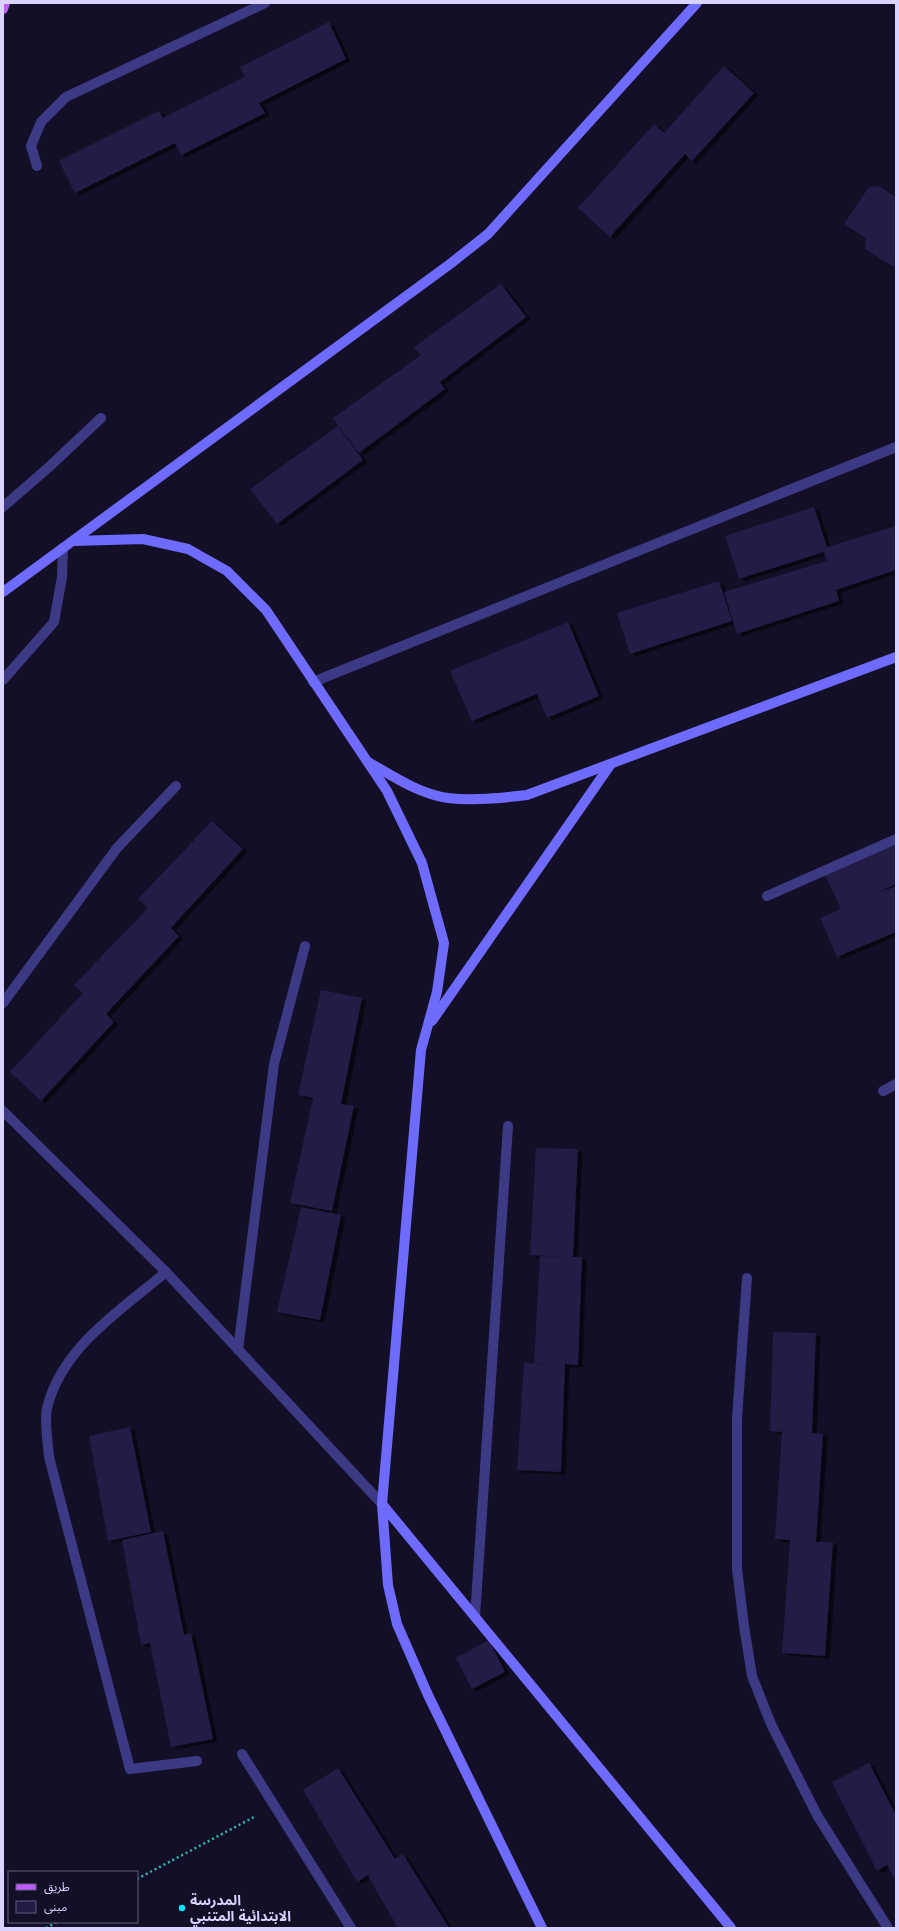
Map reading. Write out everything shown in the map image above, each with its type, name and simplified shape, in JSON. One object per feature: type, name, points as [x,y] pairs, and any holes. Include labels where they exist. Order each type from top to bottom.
[{"type":"main road","points":[[3,9],[5,3]]},
{"type":"main road","points":[[3,9],[9,3]]},
{"type":"main road","points":[[3,592],[450,264],[488,234],[697,3]]},
{"type":"main road","points":[[73,541],[143,539],[188,549],[227,570],[266,610],[368,762],[387,791],[422,864],[444,943],[437,992],[421,1050],[382,1504],[388,1585],[397,1624],[428,1695],[542,1928]]},
{"type":"main road","points":[[368,762],[417,788],[446,798],[482,800],[527,795],[896,657]]},
{"type":"main road","points":[[427,1028],[611,764]]},
{"type":"main road","points":[[382,1504],[731,1928]]},
{"type":"street","points":[[37,166],[31,146],[41,122],[66,97],[265,3]]},
{"type":"street","points":[[3,507],[49,467],[100,418]]},
{"type":"street","points":[[314,682],[896,447]]},
{"type":"street","points":[[3,680],[54,622],[62,577],[63,548]]},
{"type":"street","points":[[3,1003],[117,848],[176,786]]},
{"type":"street","points":[[767,896],[896,838]]},
{"type":"street","points":[[238,1350],[274,1064],[305,946]]},
{"type":"street","points":[[883,1091],[896,1084]]},
{"type":"street","points":[[3,1111],[166,1272],[382,1504]]},
{"type":"street","points":[[475,1617],[508,1126]]},
{"type":"street","points":[[166,1272],[86,1340],[58,1376],[47,1409],[49,1457],[130,1769],[197,1761]]},
{"type":"street","points":[[747,1278],[737,1418],[737,1569],[752,1676],[771,1724],[817,1815],[888,1928]]},
{"type":"street","points":[[242,1754],[351,1928]]},
{"type":"path","points":[[138,1878],[275,1805]]},
{"type":"path","points":[[46,1928],[55,1923]]},
{"type":"building","points":[[329,22],[346,59],[259,103],[265,113],[181,155],[175,143],[75,193],[59,161],[159,111],[163,118],[245,77],[240,67]]},
{"type":"building","points":[[724,66],[754,93],[692,161],[685,154],[610,237],[578,208],[654,124],[664,133]]},
{"type":"building","points":[[879,186],[896,197],[896,266],[894,267],[865,249],[866,238],[844,224],[869,187]]},
{"type":"building","points":[[501,284],[526,317],[440,382],[445,389],[359,453],[333,418],[421,355],[414,347]]},
{"type":"building","points":[[338,426],[363,460],[277,524],[250,489]]},
{"type":"building","points":[[814,507],[827,547],[896,526],[896,570],[836,590],[839,601],[737,634],[724,592],[827,561],[824,552],[739,579],[725,536]]},
{"type":"building","points":[[719,581],[732,621],[630,654],[617,613]]},
{"type":"building","points":[[568,622],[599,696],[547,718],[537,694],[472,721],[450,671]]},
{"type":"building","points":[[212,821],[243,849],[171,928],[179,936],[106,1014],[114,1022],[41,1101],[10,1072],[83,993],[74,985],[148,908],[138,899]]},
{"type":"building","points":[[896,842],[896,884],[875,894],[896,886],[896,932],[837,957],[820,918],[841,909],[825,875]]},
{"type":"building","points":[[321,990],[362,998],[341,1104],[354,1106],[332,1211],[290,1203],[313,1098],[298,1095]]},
{"type":"building","points":[[536,1148],[578,1149],[573,1257],[582,1257],[578,1365],[565,1364],[561,1472],[517,1470],[524,1363],[553,1364],[534,1363],[540,1256],[571,1257],[530,1255]]},
{"type":"building","points":[[301,1207],[341,1215],[320,1320],[277,1312]]},
{"type":"building","points":[[773,1332],[816,1333],[812,1433],[823,1434],[816,1542],[833,1542],[825,1656],[782,1653],[790,1540],[775,1539],[782,1432],[770,1431]]},
{"type":"building","points":[[130,1427],[151,1532],[108,1541],[89,1436]]},
{"type":"building","points":[[163,1531],[184,1635],[191,1633],[213,1739],[171,1747],[150,1643],[141,1645],[122,1540]]},
{"type":"building","points":[[489,1640],[505,1672],[472,1689],[456,1658]]},
{"type":"building","points":[[869,1763],[896,1815],[896,1882],[887,1865],[877,1871],[832,1782]]},
{"type":"building","points":[[338,1768],[395,1859],[403,1854],[449,1928],[398,1928],[368,1876],[373,1872],[357,1882],[303,1790]]},
{"type":"place","name":"المدرسة الابتدائية المتنبي","points":[[182,1908]]}]
